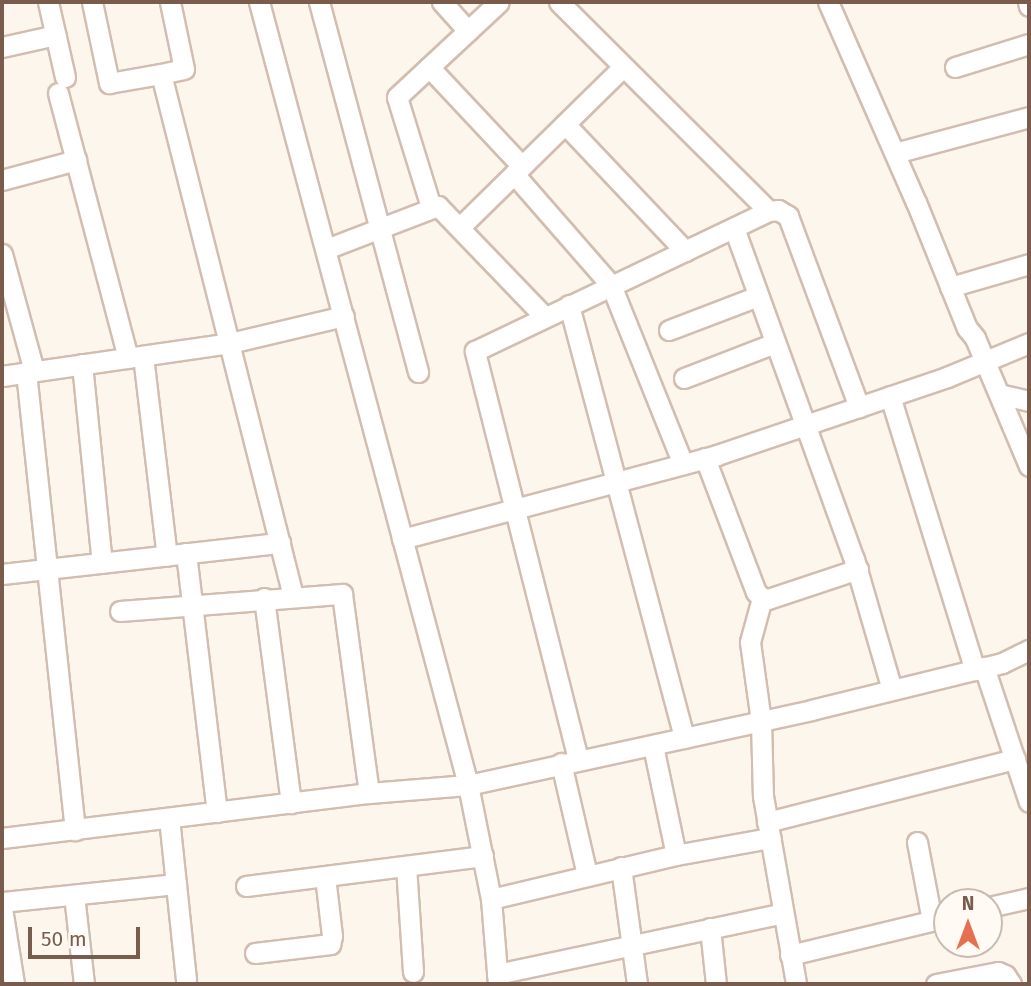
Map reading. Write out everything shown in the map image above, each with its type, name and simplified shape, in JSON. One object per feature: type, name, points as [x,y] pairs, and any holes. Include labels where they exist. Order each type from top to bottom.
[{"type":"street","points":[[48,2],[56,34],[76,160],[135,357],[176,554],[192,603],[217,812]]},
{"type":"street","points":[[92,2],[108,83],[184,69],[170,2]]},
{"type":"street","points":[[259,2],[468,785],[491,899],[498,979],[632,945],[783,913]]},
{"type":"street","points":[[319,2],[418,372]]},
{"type":"street","points":[[442,2],[468,31]]},
{"type":"street","points":[[431,207],[397,104],[399,94],[499,2]]},
{"type":"street","points":[[559,2],[769,211]]},
{"type":"street","points":[[828,2],[900,152]]},
{"type":"street","points":[[842,2],[955,285],[967,328],[986,361],[1029,466]]},
{"type":"street","points":[[2,47],[56,34]]},
{"type":"street","points":[[955,67],[1029,44]]},
{"type":"street","points":[[460,227],[623,66]]},
{"type":"street","points":[[429,67],[518,170],[611,285],[683,464]]},
{"type":"street","points":[[161,74],[293,596]]},
{"type":"street","points":[[900,152],[1029,117]]},
{"type":"street","points":[[565,124],[685,251]]},
{"type":"street","points":[[2,180],[76,160]]},
{"type":"street","points":[[326,249],[438,206],[544,316]]},
{"type":"street","points":[[587,875],[570,761],[514,509],[475,351],[769,211],[778,210],[788,216],[859,407]]},
{"type":"street","points":[[734,228],[858,569],[892,690]]},
{"type":"street","points":[[2,254],[30,372],[45,569],[75,830]]},
{"type":"street","points":[[955,285],[1029,264]]},
{"type":"street","points":[[669,330],[758,296]]},
{"type":"street","points":[[569,305],[684,738]]},
{"type":"street","points":[[2,376],[230,343],[344,316]]},
{"type":"street","points":[[684,378],[775,343]]},
{"type":"street","points":[[402,539],[705,458],[890,396],[1029,343]]},
{"type":"street","points":[[82,364],[102,563]]},
{"type":"street","points":[[999,394],[1029,401]]},
{"type":"street","points":[[890,396],[980,668],[1029,802]]},
{"type":"street","points":[[705,458],[756,592],[762,598],[768,599],[858,569]]},
{"type":"street","points":[[2,574],[280,543]]},
{"type":"street","points":[[120,611],[337,592],[345,598],[369,793]]},
{"type":"street","points":[[264,598],[291,803]]},
{"type":"street","points":[[762,598],[750,642],[761,721],[763,796],[796,984]]},
{"type":"street","points":[[2,838],[369,793],[468,785],[570,761],[653,746],[892,690],[980,668],[1029,650]]},
{"type":"street","points":[[653,746],[676,855]]},
{"type":"street","points":[[491,899],[676,855],[1015,759]]},
{"type":"street","points":[[169,818],[186,980]]},
{"type":"street","points":[[917,842],[933,896]]},
{"type":"street","points":[[246,886],[483,856]]},
{"type":"street","points":[[406,866],[413,972]]},
{"type":"street","points":[[621,867],[637,984]]},
{"type":"street","points":[[255,953],[330,944],[332,936],[325,876]]},
{"type":"street","points":[[14,984],[4,939],[2,905],[176,884]]},
{"type":"street","points":[[74,895],[84,984]]},
{"type":"street","points":[[1003,904],[1029,898]]},
{"type":"street","points":[[790,955],[933,921]]},
{"type":"street","points":[[710,928],[716,984]]},
{"type":"street","points":[[936,984],[998,972],[1005,975],[1011,984]]}]
